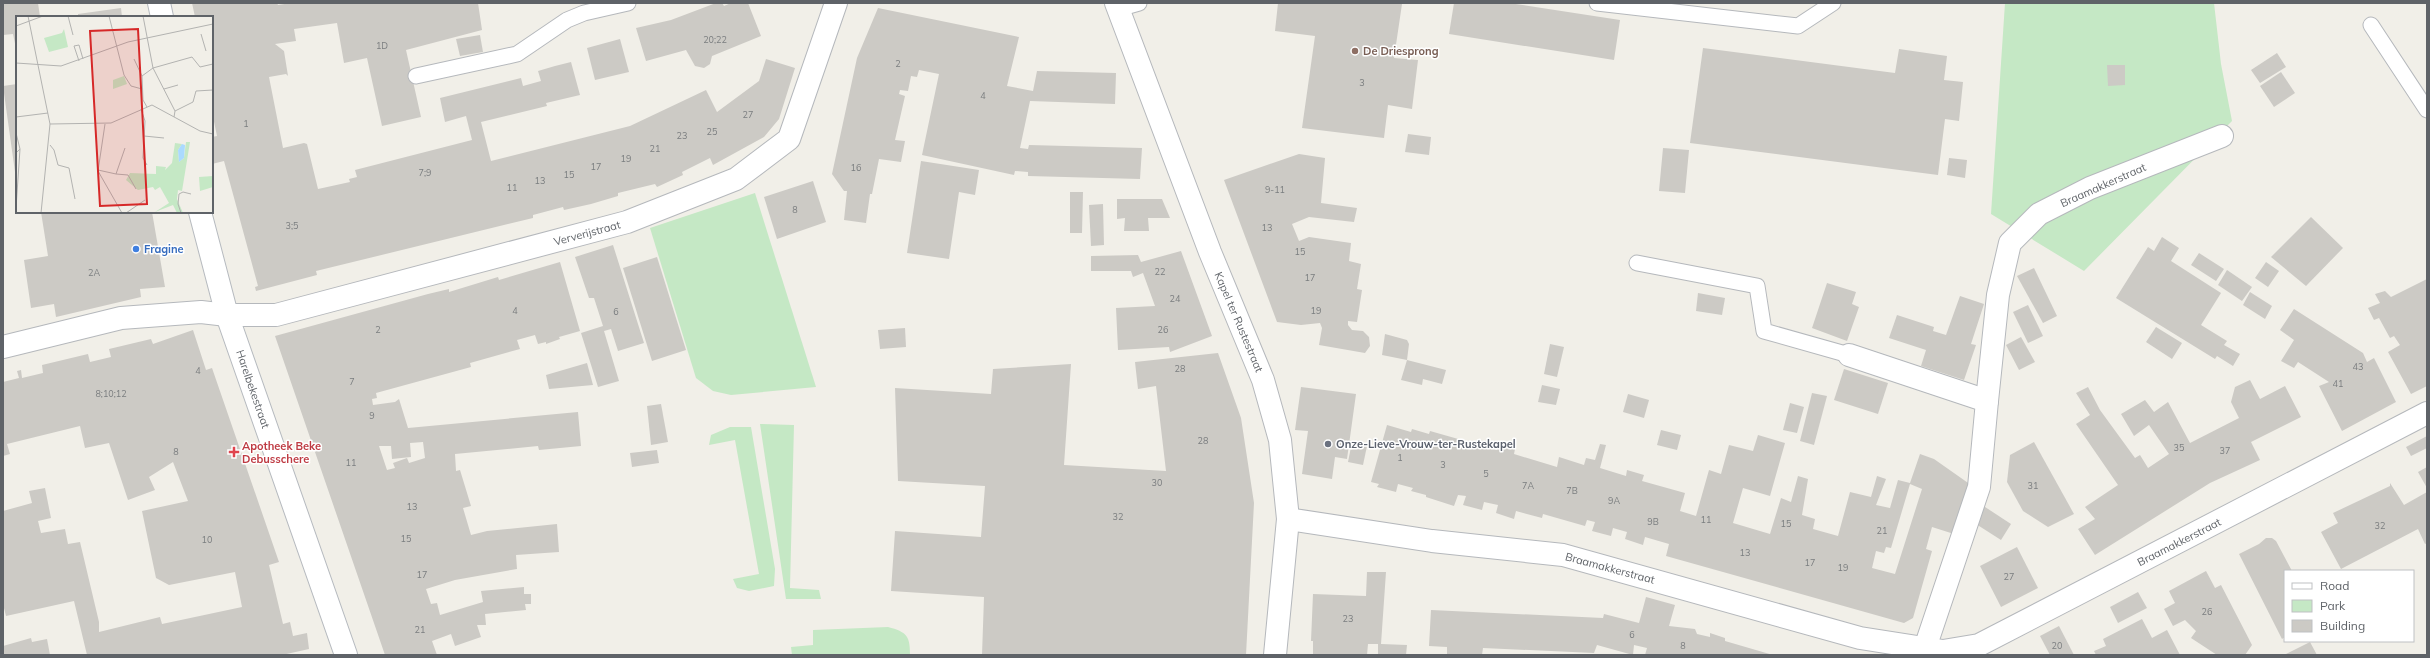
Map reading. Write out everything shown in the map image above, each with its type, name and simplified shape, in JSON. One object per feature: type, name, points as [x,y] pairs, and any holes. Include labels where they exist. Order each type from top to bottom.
[{"type":"street","points":[[160,3],[162,16]]},
{"type":"street","name":"Ververijstraat","points":[[3,347],[121,318],[201,312],[227,315],[276,315],[627,222],[736,179],[789,139],[836,3]]},
{"type":"street","name":"Kapel ter Rustestraat","points":[[1117,6],[1210,252],[1263,380],[1280,440],[1288,519],[1275,655]]},
{"type":"street","name":"Braamakkerstraat","points":[[1926,648],[1979,487],[1998,294],[2010,243],[2039,214],[2090,188],[2222,136]]},
{"type":"street","name":"Harelbekestraat","points":[[200,213],[227,315],[346,655]]},
{"type":"street","points":[[1849,355],[1987,401]]},
{"type":"street","name":"Braamakkerstraat","points":[[1288,519],[1432,541],[1563,555],[1860,638],[1943,651],[1979,645],[2427,413]]},
{"type":"lane","points":[[416,76],[517,54],[567,20],[584,13],[628,3]]},
{"type":"lane","points":[[1117,6],[1139,3]]},
{"type":"lane","points":[[1597,3],[1798,26],[1833,3]]},
{"type":"lane","points":[[2371,25],[2427,110]]},
{"type":"lane","points":[[1637,263],[1757,286],[1764,331],[1849,355]]},
{"type":"green space","points":[[2005,3],[2214,3],[2221,64],[2232,121],[2084,271],[1991,214]]},
{"type":"green space","points":[[755,193],[816,387],[731,395],[713,391],[696,378],[650,228]]},
{"type":"green space","points":[[760,424],[794,425],[790,588],[819,590],[821,599],[786,599]]},
{"type":"green space","points":[[730,427],[751,427],[775,569],[774,586],[749,591],[737,588],[733,579],[759,574],[735,440],[709,445],[711,435]]},
{"type":"green space","points":[[888,627],[903,633],[906,636],[909,643],[910,655],[792,655],[791,647],[813,645],[813,630]]},
{"type":"building","points":[[3,3],[38,3],[40,16],[16,16],[16,48],[13,34],[3,35]]},
{"type":"building","points":[[192,3],[277,3],[278,5],[291,3],[478,3],[482,30],[406,50],[421,117],[382,126],[367,58],[344,63],[337,23],[294,29],[296,41],[275,44],[284,51],[288,76],[286,74],[269,77],[283,148],[304,143],[307,144],[318,189],[350,182],[349,179],[357,177],[355,170],[472,140],[466,116],[445,122],[440,98],[521,78],[523,86],[541,81],[538,71],[555,66],[571,62],[580,95],[546,103],[547,106],[481,122],[491,161],[630,126],[706,90],[717,112],[759,81],[766,59],[795,68],[779,119],[764,137],[713,165],[710,158],[682,172],[683,175],[657,187],[655,184],[618,193],[618,196],[591,204],[564,210],[563,207],[533,215],[533,218],[316,271],[317,275],[256,291],[255,287],[258,286],[224,161],[213,164],[213,137],[217,136],[213,117],[213,16],[195,16]]},
{"type":"building","points":[[716,3],[722,3],[724,6],[731,3],[748,3],[761,36],[712,56],[710,64],[704,68],[695,66],[686,50],[646,61],[636,28],[671,20]]},
{"type":"building","points":[[1278,3],[1402,4],[1394,58],[1418,60],[1412,109],[1388,105],[1384,138],[1302,128],[1315,36],[1275,31]]},
{"type":"building","points":[[1454,3],[1509,3],[1620,20],[1614,60],[1449,34]]},
{"type":"building","points":[[121,8],[122,16],[78,16],[78,14]]},
{"type":"building","points":[[878,8],[1019,37],[1007,86],[1033,91],[1037,71],[1116,73],[1115,104],[1030,101],[1020,148],[1028,149],[1029,145],[1142,148],[1140,179],[1028,176],[1028,172],[1015,171],[1014,175],[922,155],[939,74],[919,70],[917,77],[911,76],[908,91],[900,90],[899,94],[905,96],[895,140],[905,141],[901,162],[879,159],[872,194],[870,194],[866,223],[844,220],[847,191],[844,191],[832,174],[857,58]]},
{"type":"building","points":[[480,35],[483,52],[460,56],[456,39]]},
{"type":"building","points":[[620,39],[629,72],[595,80],[587,48]]},
{"type":"building","points":[[1703,48],[1895,73],[1899,49],[1947,56],[1944,80],[1963,82],[1959,121],[1945,119],[1938,175],[1690,143]]},
{"type":"building","points":[[2277,53],[2286,67],[2260,83],[2251,70]]},
{"type":"building","points":[[2107,65],[2125,65],[2125,85],[2108,86]]},
{"type":"building","points":[[2281,72],[2295,93],[2274,107],[2260,86]]},
{"type":"building","points":[[16,84],[16,172],[15,172],[3,86]]},
{"type":"building","points":[[1408,134],[1431,137],[1429,155],[1405,152]]},
{"type":"building","points":[[1663,148],[1689,150],[1685,193],[1659,191]]},
{"type":"building","points":[[1299,154],[1325,158],[1321,203],[1357,208],[1354,222],[1309,217],[1292,224],[1299,241],[1309,237],[1351,243],[1349,261],[1361,264],[1357,289],[1362,290],[1357,322],[1348,321],[1348,325],[1352,330],[1363,331],[1369,337],[1370,346],[1365,353],[1319,345],[1322,328],[1320,323],[1301,325],[1277,322],[1224,180]]},
{"type":"building","points":[[1949,158],[1967,160],[1965,178],[1947,175]]},
{"type":"building","points":[[921,161],[979,170],[975,195],[959,192],[949,259],[907,253]]},
{"type":"building","points":[[813,181],[826,222],[777,239],[764,197]]},
{"type":"building","points":[[1070,192],[1083,192],[1082,233],[1070,233]]},
{"type":"building","points":[[1117,199],[1162,199],[1170,218],[1148,218],[1149,231],[1124,231],[1125,218],[1117,219]]},
{"type":"building","points":[[1103,204],[1104,245],[1091,246],[1089,205]]},
{"type":"building","points":[[41,213],[152,213],[165,287],[140,289],[141,297],[56,317],[54,304],[31,308],[24,260],[48,256]]},
{"type":"building","points":[[2311,217],[2343,248],[2306,286],[2271,257]]},
{"type":"building","points":[[2162,237],[2179,248],[2171,261],[2221,293],[2201,325],[2227,341],[2224,345],[2240,354],[2233,366],[2217,356],[2215,359],[2116,298],[2148,247],[2154,251]]},
{"type":"building","points":[[613,245],[644,343],[618,351],[611,329],[604,331],[619,381],[598,387],[581,333],[603,326],[594,298],[589,298],[575,257]]},
{"type":"building","points":[[1181,251],[1212,336],[1170,352],[1169,347],[1118,350],[1116,308],[1155,306],[1143,273],[1133,277],[1131,271],[1091,271],[1091,256],[1138,255],[1141,262]]},
{"type":"building","points":[[2199,253],[2224,269],[2216,281],[2191,265]]},
{"type":"building","points":[[657,257],[686,350],[652,361],[623,268]]},
{"type":"building","points":[[560,262],[580,331],[559,337],[560,339],[546,344],[546,342],[538,344],[535,335],[517,340],[520,349],[470,363],[471,367],[376,393],[377,398],[372,399],[373,405],[395,402],[399,399],[408,428],[578,412],[581,446],[539,450],[538,446],[455,454],[456,471],[460,470],[471,506],[463,508],[471,535],[487,531],[557,524],[559,552],[516,555],[517,569],[455,580],[426,589],[431,604],[437,603],[440,615],[483,602],[481,591],[524,587],[524,594],[531,594],[531,604],[525,604],[526,610],[485,614],[486,625],[477,625],[481,637],[455,646],[451,634],[432,641],[437,655],[385,655],[275,336],[428,294],[449,289],[449,292],[498,277],[499,280]],"holes":[[[423,442],[425,458],[409,463],[407,458],[393,463],[395,468],[387,470],[379,446],[391,446],[392,459],[411,457],[410,443]]]},
{"type":"building","points":[[2266,262],[2279,271],[2268,287],[2255,278]]},
{"type":"building","points":[[2034,268],[2057,316],[2043,323],[2017,276]]},
{"type":"building","points":[[2227,270],[2252,287],[2242,301],[2218,285]]},
{"type":"building","points":[[2427,279],[2427,386],[2411,394],[2388,352],[2400,345],[2394,336],[2390,338],[2379,318],[2374,320],[2368,308],[2380,303],[2375,294],[2385,291],[2391,297]]},
{"type":"building","points":[[1827,283],[1856,292],[1852,304],[1859,307],[1847,341],[1812,328]]},
{"type":"building","points":[[2250,292],[2272,306],[2265,319],[2243,305]]},
{"type":"building","points":[[1698,293],[1725,298],[1722,315],[1696,311]]},
{"type":"building","points":[[1960,296],[1984,304],[1971,344],[1976,345],[1964,380],[1921,366],[1926,350],[1889,338],[1897,315],[1934,327],[1933,331],[1946,335]]},
{"type":"building","points":[[2028,305],[2043,336],[2028,343],[2013,312]]},
{"type":"building","points":[[2294,309],[2363,353],[2367,362],[2374,358],[2396,402],[2342,431],[2319,386],[2329,382],[2298,362],[2294,368],[2281,361],[2294,340],[2280,330]]},
{"type":"building","points":[[2156,327],[2182,343],[2172,359],[2146,342]]},
{"type":"building","points":[[905,328],[906,347],[880,349],[878,330]]},
{"type":"building","points":[[193,330],[206,370],[212,368],[279,562],[269,565],[283,624],[290,622],[293,636],[307,633],[309,649],[282,655],[87,655],[74,601],[6,616],[3,604],[3,511],[32,503],[29,491],[45,488],[51,518],[38,521],[41,533],[65,529],[68,544],[80,542],[99,622],[99,632],[160,617],[162,624],[242,607],[235,572],[169,585],[156,578],[142,511],[188,501],[173,462],[149,477],[155,490],[128,500],[109,443],[85,448],[80,426],[7,444],[10,454],[3,456],[3,382],[19,378],[17,371],[21,370],[22,378],[43,373],[42,365],[88,354],[90,362],[111,357],[109,349],[151,339],[153,344]]},
{"type":"building","points":[[1385,334],[1407,340],[1409,344],[1407,360],[1382,355]]},
{"type":"building","points":[[2021,337],[2035,362],[2019,370],[2006,345]]},
{"type":"building","points":[[1550,344],[1564,347],[1557,377],[1544,374]]},
{"type":"building","points":[[1218,353],[1241,418],[1254,503],[1246,655],[982,655],[984,597],[891,591],[895,531],[981,537],[985,486],[898,481],[895,388],[991,394],[993,369],[1071,364],[1064,465],[1166,471],[1156,386],[1138,389],[1135,362]]},
{"type":"building","points":[[1407,360],[1446,370],[1442,384],[1423,379],[1422,385],[1401,380]]},
{"type":"building","points":[[587,363],[593,385],[549,389],[546,375]]},
{"type":"building","points":[[1844,369],[1888,383],[1878,414],[1834,400]]},
{"type":"building","points":[[2250,380],[2260,399],[2285,386],[2301,417],[2251,442],[2260,460],[2210,483],[2095,555],[2078,529],[2095,519],[2085,507],[2118,485],[2076,424],[2090,415],[2076,393],[2088,387],[2100,410],[2135,458],[2140,455],[2148,468],[2169,454],[2149,425],[2134,436],[2121,414],[2145,400],[2154,412],[2168,402],[2190,443],[2239,418],[2231,402],[2235,387]]},
{"type":"building","points":[[1542,385],[1560,389],[1556,405],[1538,402]]},
{"type":"building","name":"Onze-Lieve-Vrouw-ter-Rustekapel","points":[[1301,387],[1356,394],[1347,459],[1335,457],[1332,479],[1302,474],[1308,431],[1295,430]]},
{"type":"building","points":[[1812,393],[1827,396],[1814,445],[1800,441]]},
{"type":"building","points":[[1628,394],[1649,400],[1644,418],[1623,412]]},
{"type":"building","points":[[1790,403],[1804,407],[1797,433],[1783,430]]},
{"type":"building","points":[[661,404],[668,442],[651,445],[647,406]]},
{"type":"building","points":[[1387,425],[1411,432],[1412,429],[1429,434],[1430,431],[1497,450],[1499,444],[1515,449],[1514,454],[1557,467],[1559,457],[1584,465],[1586,458],[1595,460],[1600,444],[1606,445],[1600,468],[1626,476],[1627,470],[1644,475],[1642,481],[1685,493],[1680,511],[1696,516],[1709,470],[1721,474],[1729,445],[1753,451],[1758,435],[1785,443],[1770,496],[1743,488],[1733,523],[1770,534],[1781,498],[1791,502],[1798,476],[1808,479],[1802,515],[1815,519],[1813,529],[1838,536],[1850,492],[1871,497],[1877,476],[1886,479],[1876,505],[1890,508],[1898,480],[1910,483],[1920,454],[1934,459],[1971,485],[1954,534],[1932,527],[1926,549],[1932,551],[1913,618],[1904,623],[1666,556],[1669,544],[1645,537],[1643,545],[1625,539],[1627,532],[1613,528],[1611,536],[1592,531],[1595,522],[1587,520],[1585,526],[1543,514],[1542,518],[1516,511],[1514,519],[1496,513],[1498,505],[1484,502],[1482,510],[1463,505],[1466,496],[1458,495],[1454,506],[1411,491],[1413,488],[1398,484],[1396,492],[1377,487],[1379,484],[1371,482]],"holes":[[[1910,484],[1922,489],[1895,574],[1872,568],[1876,551],[1884,553],[1886,547],[1891,548]]]},
{"type":"building","points":[[1661,430],[1681,435],[1677,450],[1657,445]]},
{"type":"building","points":[[2427,436],[2427,448],[2411,456],[2406,447]]},
{"type":"building","points":[[1352,442],[1367,446],[1363,465],[1348,462]]},
{"type":"building","points":[[2034,442],[2074,514],[2048,527],[2023,511],[2007,482],[2010,455]]},
{"type":"building","points":[[657,450],[659,463],[632,467],[630,453]]},
{"type":"building","points":[[2427,467],[2427,488],[2418,472]]},
{"type":"building","points":[[2390,483],[2404,505],[2427,492],[2427,543],[2425,544],[2418,529],[2341,569],[2321,532],[2338,523],[2333,513],[2390,486]]},
{"type":"building","points":[[1982,505],[2011,524],[2001,540],[1976,524]]},
{"type":"building","points":[[2266,538],[2272,538],[2276,541],[2291,570],[2284,570],[2284,638],[2282,639],[2239,554],[2259,544]]},
{"type":"building","points":[[2017,547],[2038,588],[2001,607],[1980,566]]},
{"type":"building","points":[[2206,571],[2215,588],[2221,585],[2252,645],[2245,655],[2217,655],[2191,638],[2196,631],[2185,620],[2173,626],[2164,609],[2175,603],[2169,591]]},
{"type":"building","points":[[1367,572],[1386,572],[1381,644],[1407,645],[1406,655],[1378,655],[1378,644],[1368,644],[1367,655],[1313,655],[1313,641],[1311,641],[1313,594],[1366,596]]},
{"type":"building","points":[[2138,592],[2147,608],[2118,623],[2110,607]]},
{"type":"building","points":[[1646,597],[1675,605],[1669,626],[1695,629],[1697,634],[1710,637],[1710,633],[1725,638],[1725,641],[1773,655],[1645,655],[1647,648],[1634,645],[1633,655],[1597,645],[1594,653],[1483,648],[1482,655],[1447,655],[1447,647],[1429,646],[1431,610],[1603,618],[1604,614],[1639,623]]},
{"type":"building","points":[[2142,619],[2152,638],[2167,630],[2180,655],[2096,655],[2094,651],[2106,646],[2103,639]]},
{"type":"building","points":[[2059,626],[2074,655],[2050,655],[2040,636]]},
{"type":"building","points":[[31,638],[32,642],[47,639],[50,655],[3,655],[3,646]]},
{"type":"building","points":[[2310,642],[2317,655],[2284,655]]},
{"type":"place","name":"De Driesprong","points":[[1355,51]]},
{"type":"place","name":"Fragine","points":[[136,249]]},
{"type":"place","name":"Onze-Lieve-Vrouw-ter-Rustekapel","points":[[1328,444]]},
{"type":"place","name":"Apotheek Beke Debusschere","points":[[234,452]]}]
